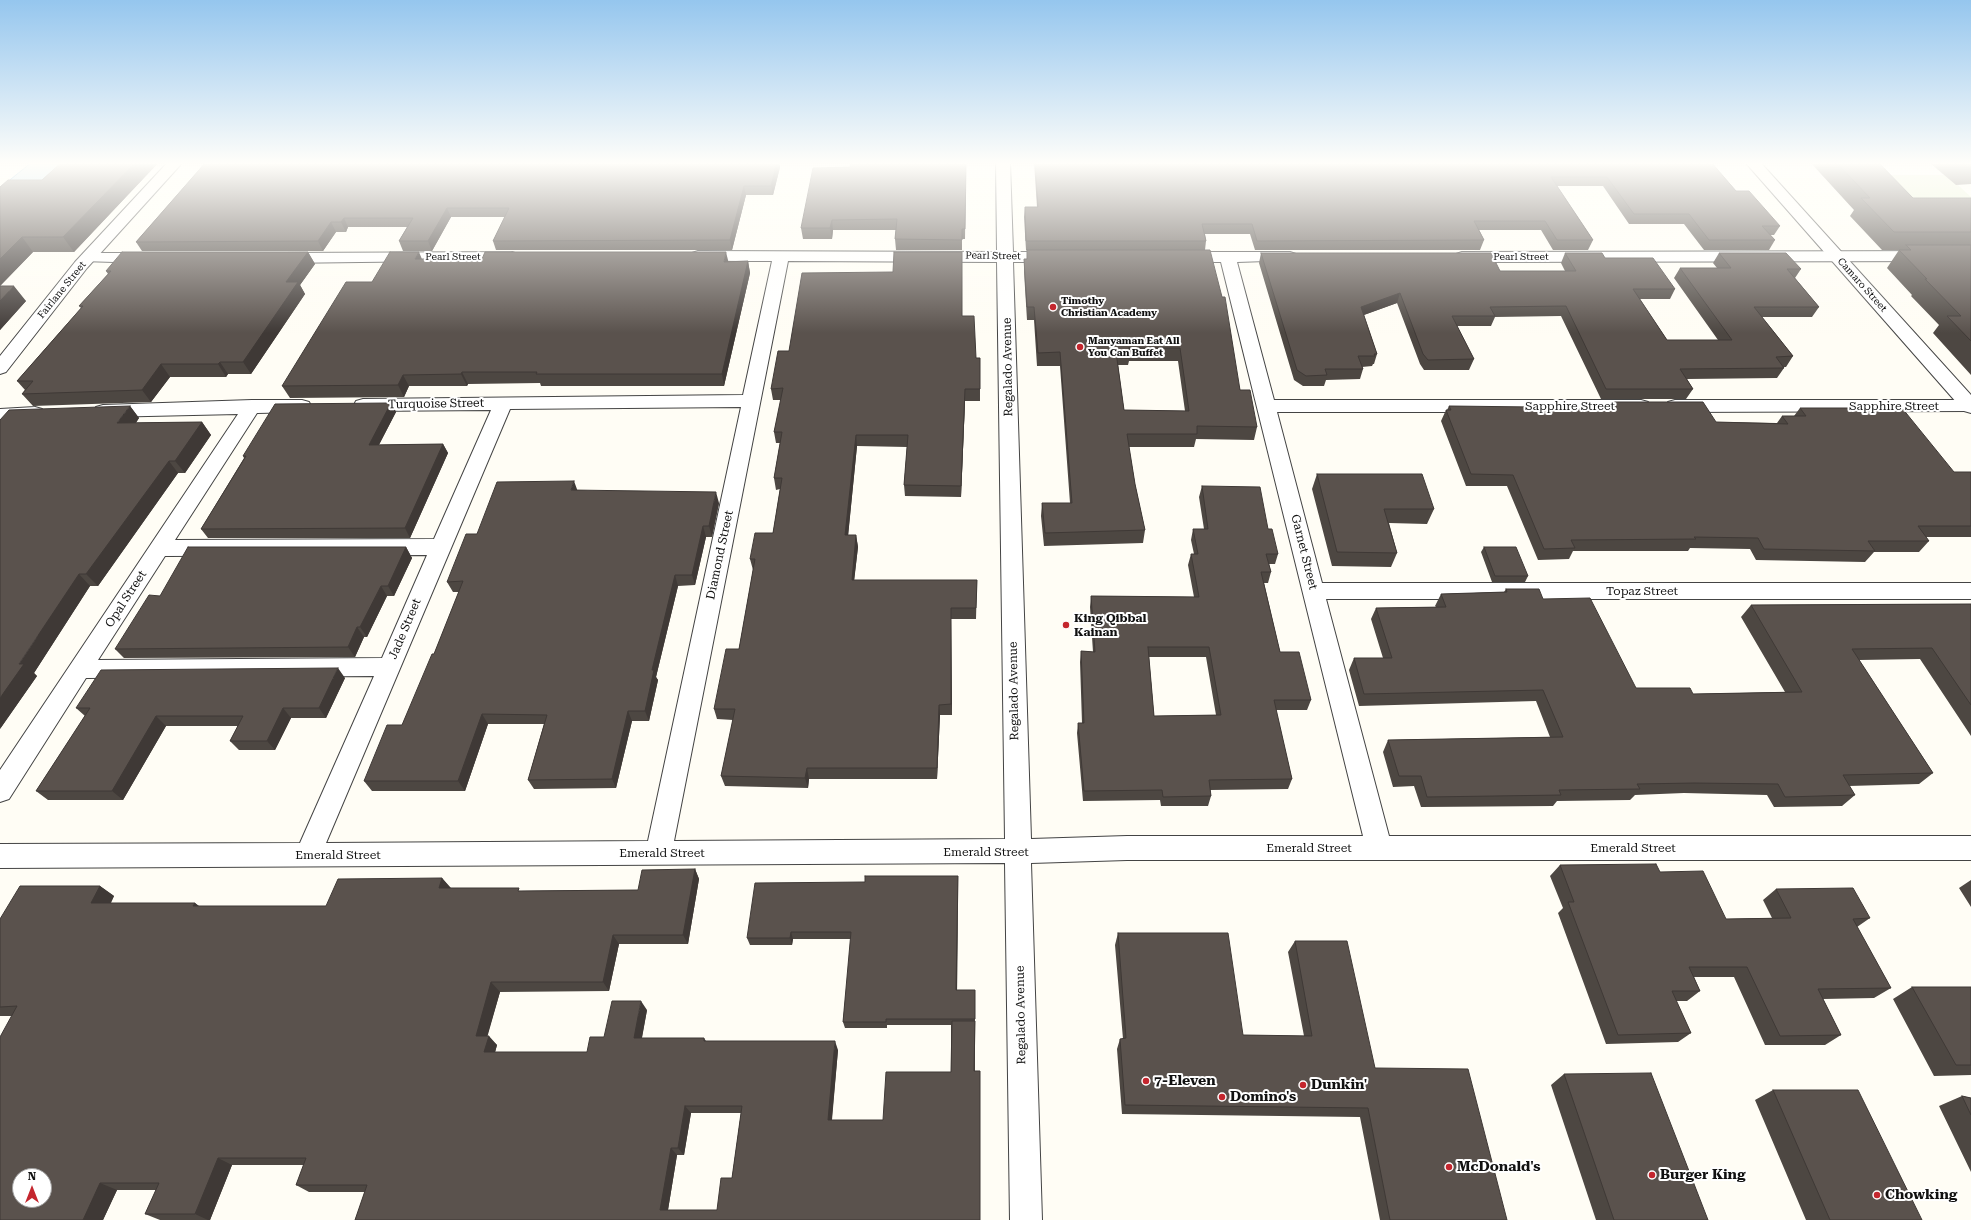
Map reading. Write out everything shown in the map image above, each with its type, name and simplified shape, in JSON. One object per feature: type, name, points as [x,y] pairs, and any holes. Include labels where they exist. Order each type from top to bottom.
[{"type":"street","name":"Fairlane Street","points":[[0,368],[88,258],[124,219]]},
{"type":"street","name":"Regalado Avenue","points":[[1004,219],[1026,1220]]},
{"type":"street","name":"Camaro Street","points":[[1803,219],[1970,406]]},
{"type":"street","name":"Pearl Street","points":[[680,256],[1072,257]]},
{"type":"street","name":"Diamond Street","points":[[659,853],[781,256]]},
{"type":"street","name":"Pearl Street","points":[[1443,257],[1971,256]]},
{"type":"street","name":"Pearl Street","points":[[265,258],[524,257]]},
{"type":"street","points":[[1166,257],[1303,257]]},
{"type":"street","name":"Garnet Street","points":[[1228,257],[1379,848]]},
{"type":"street","points":[[88,258],[160,258]]},
{"type":"street","name":"Turquoise Street","points":[[346,405],[752,401]]},
{"type":"street","name":"Jade Street","points":[[308,855],[502,403]]},
{"type":"street","points":[[86,411],[322,405]]},
{"type":"street","name":"Opal Street","points":[[0,790],[252,406]]},
{"type":"street","name":"Sapphire Street","points":[[1266,406],[1970,406]]},
{"type":"street","points":[[0,415],[56,413]]},
{"type":"street","points":[[160,548],[440,547]]},
{"type":"street","name":"Topaz Street","points":[[1313,591],[1971,591]]},
{"type":"street","points":[[80,669],[389,667]]},
{"type":"street","name":"Emerald Street","points":[[0,856],[1099,851],[1127,848],[1971,848]]},
{"type":"building","points":[[0,219],[81,219],[63,237],[22,237],[0,259]]},
{"type":"building","points":[[156,219],[343,219],[341,222],[331,222],[318,241],[136,242]]},
{"type":"building","points":[[412,219],[441,219],[428,241],[399,241]]},
{"type":"building","points":[[504,219],[735,219],[730,240],[493,241]]},
{"type":"building","points":[[803,219],[965,219],[965,229],[962,229],[962,240],[895,239],[897,219],[832,220],[830,228],[801,228]]},
{"type":"building","points":[[1025,219],[1579,219],[1593,240],[1557,240],[1545,221],[1474,221],[1484,240],[1257,241],[1252,224],[1202,224],[1206,241],[1026,241]]},
{"type":"building","points":[[1693,219],[1774,219],[1780,226],[1762,226],[1775,240],[1709,240]]},
{"type":"building","points":[[1881,219],[1971,219],[1971,232],[1894,232]]},
{"type":"building","points":[[1906,245],[1971,245],[1971,341],[1947,316],[1961,316],[1899,250],[1911,250]]},
{"type":"building","points":[[1027,250],[1210,250],[1222,297],[1225,297],[1240,390],[1250,390],[1257,427],[1197,426],[1197,434],[1127,434],[1135,484],[1145,530],[1045,533],[1042,503],[1072,503],[1060,352],[1038,353],[1034,307],[1027,307],[1024,259],[1027,259]],"holes":[[[1129,348],[1180,348],[1189,411],[1124,410],[1116,352],[1130,352]]]},
{"type":"building","points":[[122,252],[308,252],[286,282],[298,282],[243,362],[220,362],[218,364],[161,364],[142,390],[22,394],[33,381],[17,381],[83,306],[79,306],[111,271],[106,271]]},
{"type":"building","points":[[390,252],[419,252],[415,259],[482,259],[485,252],[726,252],[724,262],[748,261],[722,374],[536,374],[537,372],[462,372],[461,374],[403,375],[398,385],[282,386],[346,282],[372,282]]},
{"type":"building","points":[[894,252],[962,252],[962,316],[974,316],[976,358],[980,358],[980,389],[965,389],[961,486],[904,485],[908,435],[856,435],[845,535],[856,535],[852,580],[977,580],[976,608],[951,608],[951,704],[939,705],[937,768],[807,768],[805,778],[721,776],[735,709],[714,709],[726,649],[739,649],[755,559],[750,559],[755,533],[773,533],[782,478],[774,478],[782,432],[774,432],[783,388],[771,389],[778,351],[789,351],[802,273],[893,272]]},
{"type":"building","points":[[1261,253],[1491,253],[1500,271],[1576,271],[1565,253],[1602,253],[1605,258],[1653,258],[1675,289],[1633,289],[1667,340],[1732,340],[1680,268],[1731,268],[1719,253],[1786,253],[1801,269],[1787,269],[1819,307],[1754,307],[1793,356],[1776,357],[1784,368],[1680,369],[1693,389],[1606,389],[1566,306],[1490,307],[1495,316],[1452,316],[1474,359],[1428,360],[1423,354],[1400,293],[1361,307],[1377,354],[1374,354],[1375,356],[1358,356],[1363,369],[1325,369],[1327,375],[1306,376],[1297,370]]},
{"type":"building","points":[[0,286],[14,286],[0,301]]},
{"type":"building","points":[[1614,402],[1703,402],[1716,422],[1788,424],[1782,416],[1806,416],[1800,408],[1902,408],[1954,472],[1971,472],[1971,526],[1918,526],[1929,541],[1868,541],[1875,551],[1764,549],[1758,538],[1694,537],[1696,539],[1571,540],[1575,548],[1544,549],[1513,475],[1471,474],[1446,410],[1451,410],[1449,406],[1534,407],[1535,409],[1617,409]]},
{"type":"building","points":[[391,403],[369,445],[443,444],[405,528],[201,529],[246,456],[243,456],[275,404]]},
{"type":"building","points":[[130,406],[117,423],[202,422],[175,461],[169,461],[86,574],[79,574],[19,664],[24,664],[0,698],[0,420],[9,410]]},
{"type":"building","points":[[1317,474],[1422,474],[1434,509],[1384,509],[1397,553],[1337,552]]},
{"type":"building","points":[[574,481],[571,490],[716,492],[709,526],[703,526],[692,575],[675,575],[652,670],[654,670],[645,711],[628,711],[612,779],[528,780],[547,715],[482,714],[458,781],[364,781],[387,725],[402,725],[432,654],[434,654],[463,581],[447,582],[466,534],[477,534],[497,482]]},
{"type":"building","points":[[1202,486],[1260,487],[1268,529],[1272,529],[1278,554],[1266,554],[1271,572],[1261,572],[1280,652],[1299,652],[1311,700],[1274,700],[1292,779],[1209,780],[1211,796],[1163,797],[1162,790],[1084,791],[1078,723],[1084,723],[1081,651],[1095,652],[1091,596],[1199,597],[1191,554],[1198,554],[1193,529],[1208,529]],"holes":[[[1148,647],[1209,647],[1221,715],[1154,716]]]},
{"type":"building","points":[[188,547],[406,547],[388,586],[381,586],[360,627],[357,627],[348,647],[115,649],[149,595],[160,596]]},
{"type":"building","points":[[1484,547],[1516,547],[1528,576],[1495,576]]},
{"type":"building","points":[[1506,589],[1539,589],[1543,599],[1590,598],[1636,688],[1690,688],[1693,694],[1802,692],[1751,605],[1971,604],[1971,705],[1932,648],[1852,649],[1933,773],[1843,775],[1855,795],[1785,797],[1778,784],[1694,783],[1637,784],[1640,789],[1559,790],[1561,795],[1427,797],[1421,776],[1399,776],[1388,740],[1563,737],[1543,690],[1364,694],[1354,658],[1392,658],[1376,608],[1446,607],[1441,594],[1507,592]]},
{"type":"building","points":[[338,668],[319,708],[283,708],[267,741],[230,741],[243,716],[156,716],[112,791],[36,791],[90,708],[76,708],[101,670]]},
{"type":"building","points":[[1656,864],[1660,872],[1703,871],[1726,919],[1791,918],[1776,889],[1853,888],[1870,918],[1853,919],[1891,988],[1818,989],[1841,1035],[1780,1036],[1747,967],[1689,967],[1700,991],[1672,991],[1691,1033],[1618,1035],[1568,902],[1574,902],[1560,865]]},
{"type":"building","points":[[695,869],[683,935],[613,935],[603,982],[491,982],[476,1036],[489,1036],[484,1052],[587,1052],[590,1037],[604,1037],[612,1001],[641,1001],[634,1038],[704,1038],[704,1041],[835,1041],[828,1120],[883,1120],[886,1072],[951,1072],[952,1021],[975,1021],[974,1071],[980,1071],[980,1220],[355,1220],[367,1185],[296,1185],[306,1158],[218,1158],[195,1214],[145,1214],[159,1183],[100,1183],[83,1220],[0,1220],[0,1037],[17,1006],[0,1007],[0,919],[20,886],[100,886],[91,903],[195,903],[193,906],[326,906],[338,879],[442,878],[439,888],[519,888],[518,891],[638,890],[642,870]],"holes":[[[685,1106],[742,1106],[732,1178],[721,1178],[717,1210],[660,1210],[671,1148],[678,1148]]]},
{"type":"building","points":[[865,876],[958,876],[956,990],[975,990],[975,1019],[886,1019],[886,1022],[843,1022],[851,932],[791,932],[790,938],[747,938],[755,883],[865,882]]},
{"type":"building","points":[[1118,933],[1228,933],[1243,1035],[1312,1036],[1295,941],[1347,941],[1375,1068],[1468,1069],[1507,1220],[1390,1220],[1368,1108],[1125,1105],[1120,1039],[1126,1038]]},
{"type":"building","points":[[1912,987],[1971,987],[1971,1065],[1956,1065]]},
{"type":"building","points":[[1651,1073],[1708,1220],[1614,1220],[1564,1074]]},
{"type":"building","points":[[1773,1090],[1858,1090],[1922,1220],[1830,1220]]},
{"type":"building","points":[[1962,1096],[1971,1098],[1971,1115]]},
{"type":"place","name":"Timothy Christian Academy","points":[[1053,307]]},
{"type":"place","name":"Manyaman Eat All You Can Buffet","points":[[1080,347]]},
{"type":"place","name":"King Qibbal Kainan","points":[[1066,625]]},
{"type":"place","name":"7-Eleven","points":[[1146,1081]]},
{"type":"place","name":"Dunkin'","points":[[1303,1085]]},
{"type":"place","name":"Domino's","points":[[1222,1097]]},
{"type":"place","name":"McDonald's","points":[[1449,1167]]},
{"type":"place","name":"Burger King","points":[[1652,1175]]},
{"type":"place","name":"Chowking","points":[[1877,1195]]}]
